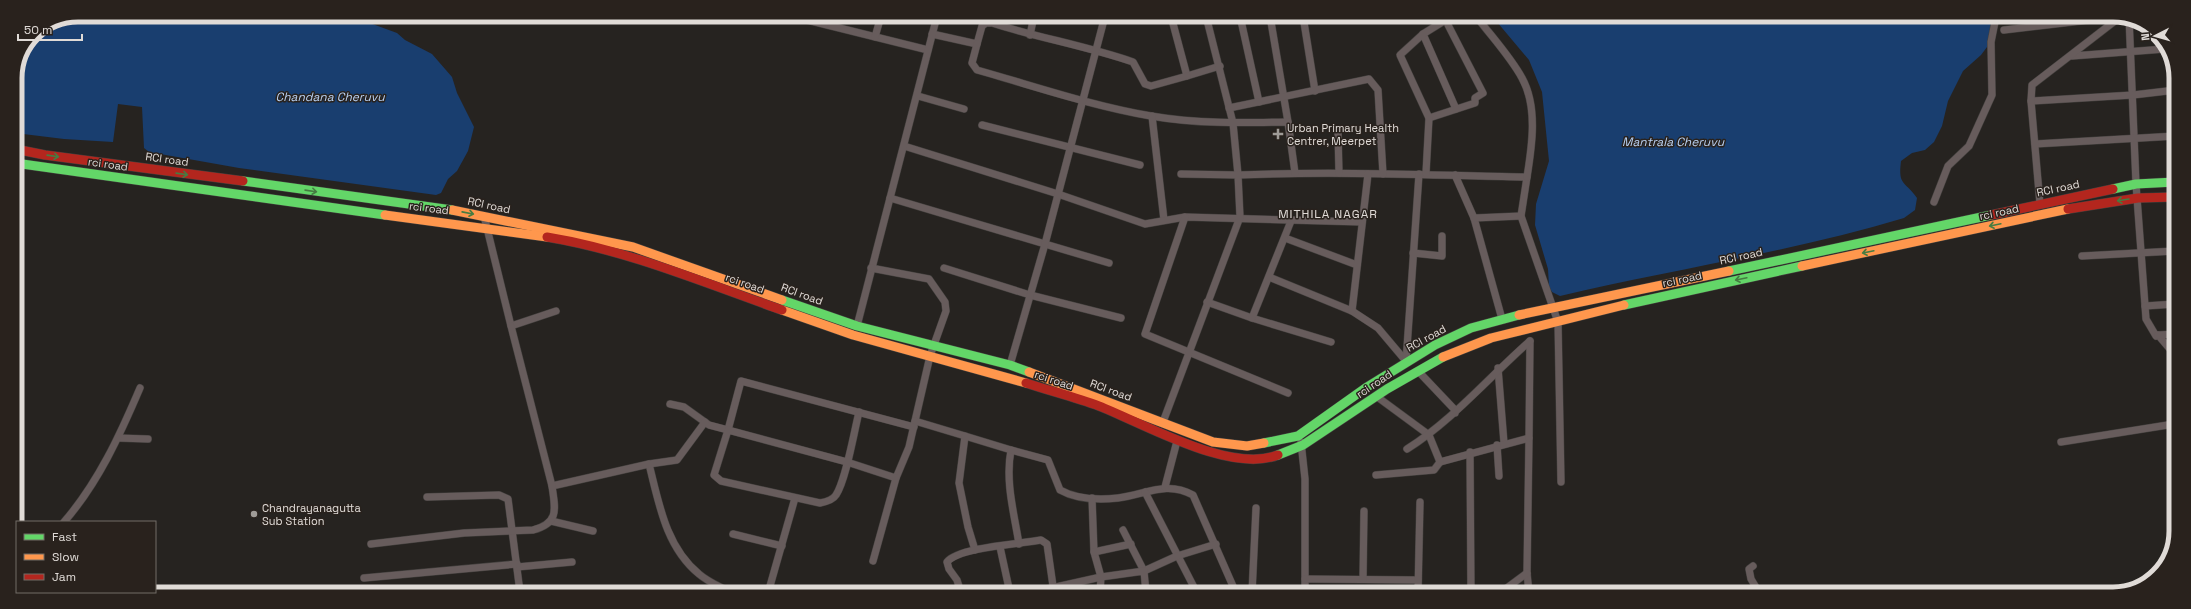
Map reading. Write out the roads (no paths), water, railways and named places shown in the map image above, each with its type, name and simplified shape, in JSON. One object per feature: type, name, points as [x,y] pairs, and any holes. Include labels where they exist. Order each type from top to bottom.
[{"type":"main road","name":"RCI road","points":[[22,150],[44,155],[441,208],[633,247],[857,326],[1010,365],[1213,442],[1247,446],[1298,436],[1405,361],[1471,328],[1502,319],[2136,184],[2169,182]]},
{"type":"main road","name":"rci road","points":[[22,164],[337,209],[487,228],[570,241],[654,265],[853,335],[991,372],[1098,406],[1177,441],[1210,453],[1241,459],[1274,456],[1303,445],[1376,396],[1418,371],[1443,357],[1491,338],[1658,296],[2079,207],[2138,198],[2169,198]]},
{"type":"street","points":[[816,22],[928,50]]},
{"type":"street","points":[[875,37],[879,22]]},
{"type":"street","points":[[857,326],[871,268],[918,96],[935,22]]},
{"type":"street","points":[[1030,35],[1033,22]]},
{"type":"street","points":[[1010,365],[1046,244],[1058,194],[1098,50],[1104,22]]},
{"type":"street","points":[[1173,22],[1187,76]]},
{"type":"street","points":[[1163,422],[1240,217],[1233,123],[1220,66],[1208,22]]},
{"type":"street","points":[[1241,22],[1260,102]]},
{"type":"street","points":[[1271,22],[1295,173]]},
{"type":"street","points":[[1304,22],[1315,92]]},
{"type":"street","points":[[1405,361],[1413,253],[1429,118],[1400,55],[1424,34],[1444,22]]},
{"type":"street","points":[[1429,118],[1475,103],[1475,98],[1483,93],[1450,22]]},
{"type":"street","points":[[1480,22],[1523,79],[1533,125],[1532,148],[1521,216],[1558,322],[1561,482]]},
{"type":"street","points":[[1934,202],[1948,166],[1969,146],[1992,95],[1991,42],[1995,22]]},
{"type":"street","points":[[2004,30],[2072,22]]},
{"type":"street","points":[[2040,204],[2031,101],[2032,85],[2114,22]]},
{"type":"street","points":[[1220,66],[1151,86],[1145,84],[1133,62],[1098,50],[1030,35],[986,23],[982,26],[972,63],[977,70],[1120,110],[1152,116],[1206,122],[1288,122]]},
{"type":"street","points":[[2129,25],[2136,184],[2146,319],[2156,336],[2158,335],[2169,349]]},
{"type":"street","points":[[932,34],[978,44]]},
{"type":"street","points":[[1424,34],[1456,109]]},
{"type":"street","points":[[2071,56],[2161,49]]},
{"type":"street","points":[[1229,108],[1315,92],[1369,79],[1378,90],[1383,174]]},
{"type":"street","points":[[2031,101],[2133,95],[2169,91]]},
{"type":"street","points":[[918,96],[964,109]]},
{"type":"street","points":[[1152,116],[1164,220]]},
{"type":"street","points":[[982,125],[1140,165]]},
{"type":"street","points":[[1338,133],[1339,173]]},
{"type":"street","points":[[2035,144],[2169,136]]},
{"type":"street","points":[[904,146],[1058,194],[1145,224],[1185,217],[1240,217],[1291,221],[1362,222]]},
{"type":"street","points":[[1181,174],[1238,175],[1339,173],[1527,177]]},
{"type":"street","points":[[1352,311],[1368,174]]},
{"type":"street","points":[[1455,175],[1474,218],[1502,319]]},
{"type":"street","points":[[890,198],[1109,263]]},
{"type":"street","points":[[371,544],[464,533],[533,530],[541,528],[551,521],[555,508],[552,486],[484,216]]},
{"type":"street","points":[[1474,218],[1521,216]]},
{"type":"street","points":[[1185,217],[1145,334],[1288,393]]},
{"type":"street","points":[[1252,318],[1291,221]]},
{"type":"street","points":[[1413,253],[1442,256],[1442,236]]},
{"type":"street","points":[[1285,238],[1358,265]]},
{"type":"street","points":[[2082,256],[2169,252]]},
{"type":"street","points":[[871,268],[929,279],[938,288],[945,302],[946,311],[940,332],[933,345],[909,447],[896,478],[873,561]]},
{"type":"street","points":[[944,268],[1030,295],[1121,318]]},
{"type":"street","points":[[1269,277],[1352,311],[1378,328],[1405,361]]},
{"type":"street","points":[[1207,302],[1252,318],[1331,342]]},
{"type":"street","points":[[2145,306],[2169,304]]},
{"type":"street","points":[[511,326],[556,311]]},
{"type":"street","points":[[2158,335],[2169,334]]},
{"type":"street","points":[[1407,449],[1429,435],[1455,413],[1498,368],[1530,341],[1527,573],[1528,587]]},
{"type":"street","points":[[1498,368],[1501,444],[1499,476]]},
{"type":"street","points":[[1418,371],[1455,413]]},
{"type":"street","points":[[859,412],[847,462],[836,496],[828,501],[820,503],[795,498],[721,481],[714,475],[741,381],[859,412],[965,436],[1048,460],[1060,490],[1066,494],[1092,498],[1118,498],[1165,487],[1193,495],[1216,544],[1234,587]]},
{"type":"street","points":[[65,521],[79,505],[118,438],[140,388]]},
{"type":"street","points":[[1376,396],[1429,435],[1440,462]]},
{"type":"street","points":[[670,404],[684,407],[705,422],[728,430],[847,462],[896,478]]},
{"type":"street","points":[[552,486],[649,464],[677,460],[705,422]]},
{"type":"street","points":[[2061,442],[2169,425]]},
{"type":"street","points":[[965,436],[959,483],[968,527],[975,550]]},
{"type":"street","points":[[1298,436],[1303,445],[1305,587]]},
{"type":"street","points":[[118,438],[148,439]]},
{"type":"street","points":[[1376,475],[1434,470],[1440,462],[1470,452],[1529,438]]},
{"type":"street","points":[[1165,487],[1177,441]]},
{"type":"street","points":[[1011,450],[1008,465],[1008,482],[1019,544]]},
{"type":"street","points":[[1470,452],[1471,587]]},
{"type":"street","points":[[649,464],[662,517],[674,544],[684,559],[700,575],[721,587]]},
{"type":"street","points":[[1145,492],[1194,587]]},
{"type":"street","points":[[427,497],[503,495],[508,498],[519,587]]},
{"type":"street","points":[[770,587],[795,498]]},
{"type":"street","points":[[1092,498],[1094,552],[1101,577],[1100,587]]},
{"type":"street","points":[[1418,587],[1420,502]]},
{"type":"street","points":[[1252,587],[1256,508]]},
{"type":"street","points":[[1363,580],[1364,511]]},
{"type":"street","points":[[551,521],[592,531]]},
{"type":"street","points":[[1123,530],[1144,571],[1145,587]]},
{"type":"street","points":[[733,534],[782,546]]},
{"type":"street","points":[[959,587],[957,580],[949,569],[947,562],[951,558],[975,550],[1041,540],[1045,542],[1053,587]]},
{"type":"street","points":[[1094,552],[1131,544]]},
{"type":"street","points":[[1065,587],[1101,577],[1144,571],[1177,556],[1216,544]]},
{"type":"street","points":[[1000,547],[1009,587]]},
{"type":"street","points":[[364,578],[572,562]]},
{"type":"street","points":[[1753,566],[1750,569],[1749,574],[1756,587]]},
{"type":"street","points":[[1508,587],[1527,573]]},
{"type":"street","points":[[1305,579],[1418,580]]},
{"type":"water","name":"Chandana Cheruvu","points":[[78,22],[367,22],[397,33],[405,40],[432,54],[452,77],[457,93],[474,127],[468,151],[457,171],[448,179],[441,193],[436,195],[239,168],[149,152],[144,148],[142,107],[118,104],[113,142],[64,139],[22,134],[23,67],[26,57],[32,47],[47,32],[57,26]]},
{"type":"water","name":"Mantrala Cheruvu","points":[[1497,22],[1993,22],[1987,47],[1981,55],[1963,71],[1948,101],[1942,126],[1934,142],[1925,150],[1912,153],[1901,161],[1901,179],[1917,198],[1915,210],[1904,218],[1776,251],[1560,296],[1552,292],[1549,287],[1548,269],[1535,225],[1536,204],[1549,161],[1542,92],[1529,60]]},
{"type":"place","name":"Urban Primary Health Centrer, Meerpet","points":[[1278,134]]},
{"type":"place","name":"Chandrayanagutta Sub Station","points":[[254,514]]},
{"type":"district","name":"MITHILA NAGAR","points":[[1328,214]]}]
